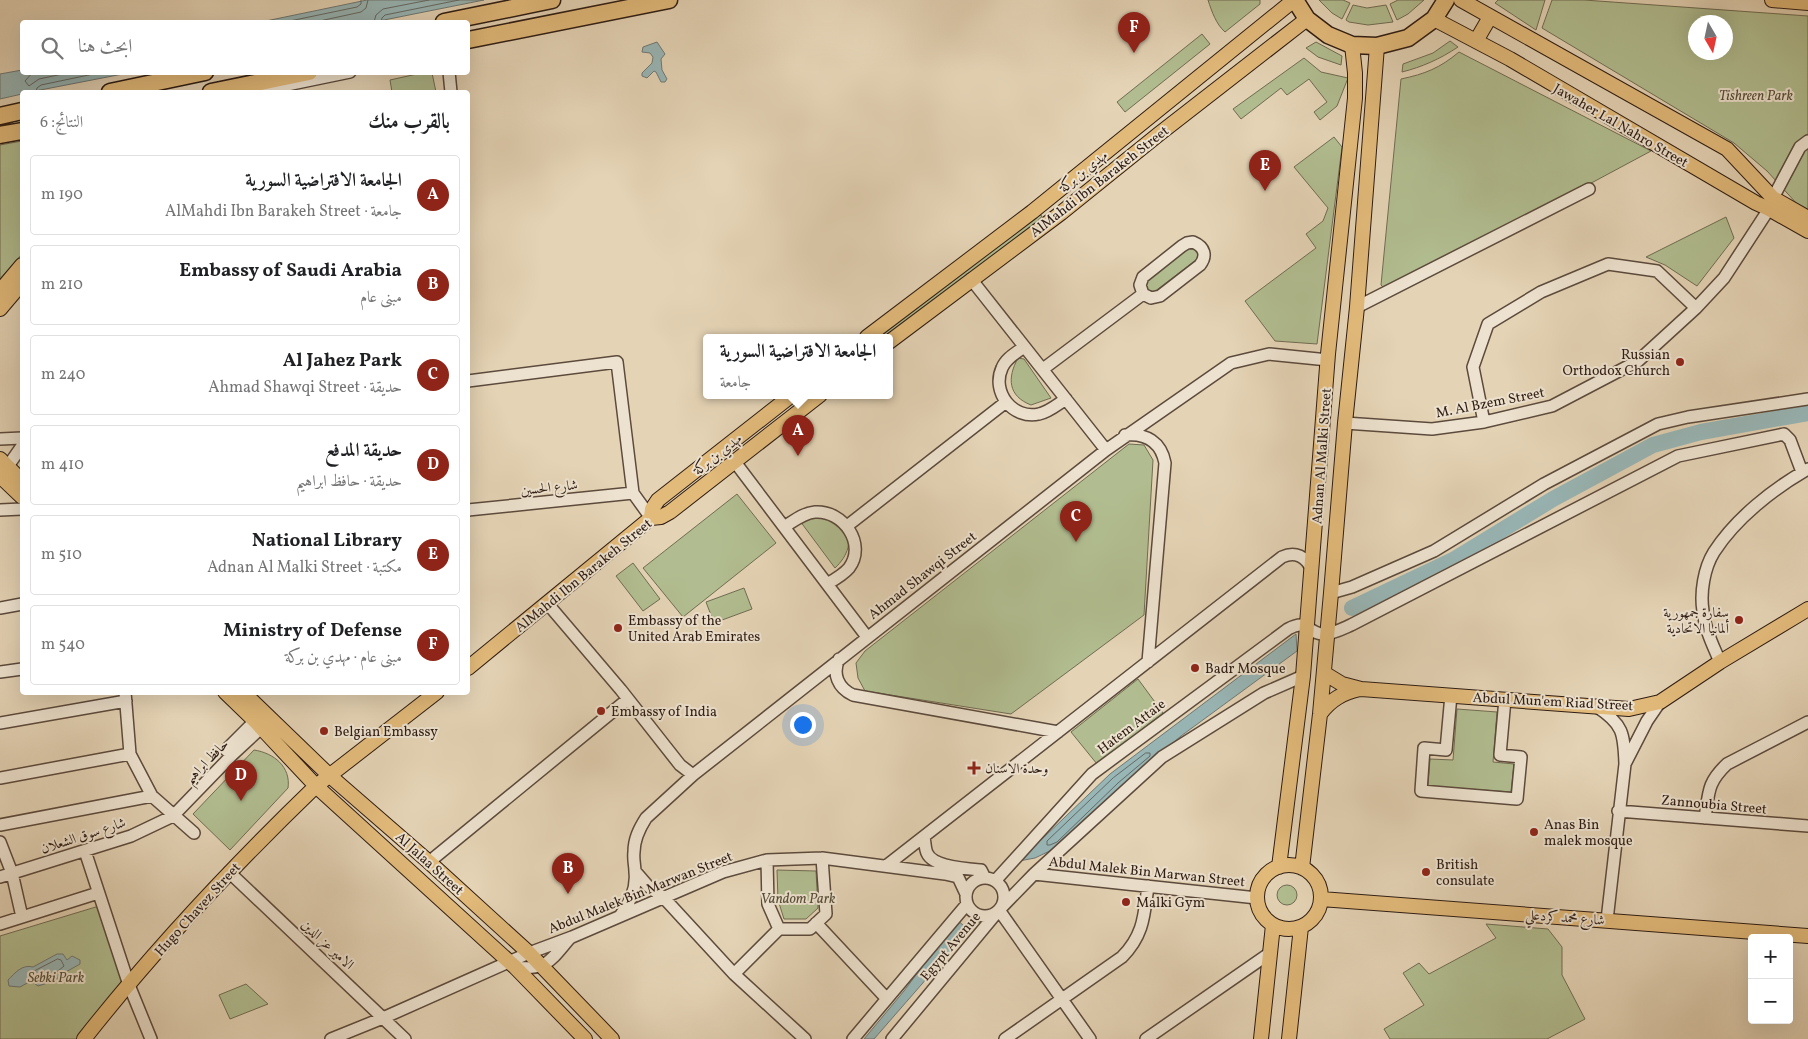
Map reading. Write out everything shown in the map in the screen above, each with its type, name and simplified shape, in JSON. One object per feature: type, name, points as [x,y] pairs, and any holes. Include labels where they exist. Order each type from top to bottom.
[{"type":"highway","points":[[454,20],[552,0]]},
{"type":"highway","points":[[470,40],[668,0]]},
{"type":"highway","points":[[1294,0],[1307,19],[1328,35],[1352,45],[1377,46],[1408,38],[1434,19],[1446,0]]},
{"type":"highway","points":[[120,90],[192,75]]},
{"type":"highway","points":[[221,90],[294,75]]},
{"type":"highway","points":[[0,116],[20,111]]},
{"type":"highway","points":[[0,135],[20,131]]},
{"type":"main road","name":"مهدي بن بركة","points":[[871,334],[1032,212],[1294,0]]},
{"type":"main road","name":"Jawaher Lal Nahro Street","points":[[1461,0],[1727,149],[1771,203],[1808,231]]},
{"type":"main road","points":[[1772,0],[1808,3]]},
{"type":"main road","points":[[1476,41],[1490,16]]},
{"type":"main road","name":"AlMahdi Ibn Barakeh Street","points":[[893,339],[971,279],[1061,214],[1151,140],[1307,19]]},
{"type":"main road","name":"Jawaher Lal Nahro Street","points":[[1434,19],[1476,41],[1756,203],[1771,203],[1808,218]]},
{"type":"main road","points":[[1260,27],[1275,44]]},
{"type":"main road","name":"Adnan Al Malki Street","points":[[1279,867],[1304,676],[1328,360],[1355,98],[1352,45]]},
{"type":"main road","name":"Adnan Al Malki Street","points":[[1302,868],[1324,672],[1345,423],[1357,307],[1377,46]]},
{"type":"main road","points":[[0,290],[20,267]]},
{"type":"main road","points":[[0,309],[20,285]]},
{"type":"main road","points":[[1340,350],[1351,363],[1338,370],[1328,360],[1340,350]]},
{"type":"main road","name":"مهدي بن بركة","points":[[651,518],[652,509],[658,500],[787,399]]},
{"type":"main road","name":"AlMahdi Ibn Barakeh Street","points":[[470,666],[651,518],[670,512],[813,399]]},
{"type":"main road","points":[[3,467],[20,480]]},
{"type":"main road","points":[[3,467],[20,494]]},
{"type":"main road","name":"Abdul Mun'em Riad Street","points":[[1324,672],[1342,684],[1361,688],[1629,709],[1660,702],[1720,662],[1808,609]]},
{"type":"main road","name":"Abdul Mun'em Riad Street","points":[[1320,714],[1336,698],[1349,691],[1361,688]]},
{"type":"main road","name":"Al Jalaa Street","points":[[228,695],[316,786],[512,964],[585,1039]]},
{"type":"main road","name":"Al Jalaa Street","points":[[246,695],[330,776],[529,952],[612,1039]]},
{"type":"main road","points":[[316,786],[433,695]]},
{"type":"main road","name":"Hugo Chavez Street","points":[[84,1039],[128,985],[229,872],[316,786]]},
{"type":"main road","points":[[1287,865],[1302,868],[1316,880],[1320,889],[1321,898],[1315,916],[1301,927],[1291,929],[1273,925],[1262,913],[1257,898],[1258,888],[1270,871],[1287,865]]},
{"type":"main road","name":"شارع محمد كردعلي","points":[[1321,898],[1808,936]]},
{"type":"main road","points":[[1261,1039],[1273,925]]},
{"type":"main road","points":[[1289,1039],[1301,927]]},
{"type":"street","points":[[263,90],[335,75]]},
{"type":"street","points":[[449,75],[451,90]]},
{"type":"street","name":"M. Al Bzem Street","points":[[1345,423],[1432,429],[1484,422],[1552,406],[1638,361],[1696,308],[1724,278],[1771,203],[1800,147],[1808,141]]},
{"type":"street","points":[[1357,307],[1590,189]]},
{"type":"street","points":[[1187,242],[1199,244],[1203,249],[1204,255],[1200,266],[1160,296],[1151,298],[1143,294],[1140,286],[1144,277],[1187,242]]},
{"type":"street","points":[[1484,422],[1472,366],[1488,324],[1541,292],[1608,264],[1657,272],[1696,308]]},
{"type":"street","points":[[971,279],[1106,450]]},
{"type":"street","points":[[1043,370],[1143,294]]},
{"type":"street","points":[[1024,346],[1007,360],[1002,368],[999,379],[1001,393],[1006,402],[1016,411],[1028,415],[1040,414],[1066,399]]},
{"type":"street","name":"Ahmad Shawqi Street","points":[[620,916],[633,894],[635,843],[641,826],[652,811],[693,775],[838,659],[1125,435],[1232,363],[1268,354],[1328,360]]},
{"type":"street","points":[[470,381],[617,362],[633,493],[651,518]]},
{"type":"street","points":[[1331,593],[1352,587],[1434,551],[1544,484],[1658,424],[1688,417],[1808,399]]},
{"type":"street","points":[[847,526],[1006,402]]},
{"type":"street","points":[[1308,627],[1317,632],[1327,633],[1351,625],[1678,456],[1784,434],[1790,440],[1805,470],[1777,489],[1728,533],[1713,554],[1706,573],[1702,610],[1706,631],[1720,662]]},
{"type":"street","points":[[1125,435],[1141,435],[1155,443],[1164,456],[1165,463],[1148,662]]},
{"type":"street","points":[[0,439],[20,438]]},
{"type":"street","points":[[3,467],[20,448]]},
{"type":"street","points":[[735,462],[867,638]]},
{"type":"street","name":"شارع الحسين","points":[[470,510],[633,493]]},
{"type":"street","points":[[0,510],[20,509]]},
{"type":"street","points":[[784,527],[802,516],[814,512],[824,512],[838,518],[847,526],[853,537],[854,557],[848,568],[827,584]]},
{"type":"street","points":[[886,866],[1282,557],[1288,554],[1302,557],[1310,564],[1312,570]]},
{"type":"street","points":[[547,603],[628,699],[680,765],[693,775]]},
{"type":"street","points":[[0,608],[20,604]]},
{"type":"street","name":"Hatem Attaie","points":[[990,880],[1092,774],[1288,629],[1298,625],[1308,627]]},
{"type":"street","points":[[838,659],[836,670],[838,680],[844,689],[853,695],[1058,732]]},
{"type":"street","points":[[0,672],[20,668]]},
{"type":"street","points":[[1034,874],[1162,757],[1264,693],[1304,676]]},
{"type":"street","points":[[1451,695],[1446,750],[1424,748],[1421,791],[1517,799],[1521,757],[1500,755],[1505,699]]},
{"type":"street","points":[[0,723],[126,697],[130,754],[152,796],[194,833]]},
{"type":"street","points":[[429,862],[628,699]]},
{"type":"street","points":[[1625,764],[1647,721],[1660,702]]},
{"type":"street","points":[[1597,707],[1612,717],[1620,727],[1624,743],[1625,764],[1618,811],[1607,920]]},
{"type":"street","points":[[1705,818],[1710,786],[1716,775],[1727,764],[1808,722]]},
{"type":"street","points":[[171,813],[258,724]]},
{"type":"street","points":[[0,778],[130,754]]},
{"type":"street","points":[[0,825],[152,796]]},
{"type":"street","name":"Zannoubia Street","points":[[1618,811],[1808,826]]},
{"type":"street","name":"شارع سوق الشعلان","points":[[0,877],[131,836],[171,813]]},
{"type":"street","points":[[924,837],[927,854],[932,859],[958,868],[981,870],[990,880],[999,885],[1004,894],[1004,900],[999,910],[994,914],[981,916],[970,910],[967,899],[968,889],[975,881],[990,880]]},
{"type":"street","points":[[0,842],[12,873],[22,917]]},
{"type":"street","points":[[85,850],[128,985],[151,1039]]},
{"type":"street","points":[[734,974],[779,929],[810,929],[826,914],[822,858]]},
{"type":"street","name":"Abdul Malek Bin Marwan Street","points":[[331,1039],[512,964],[529,952],[572,936],[723,872],[767,860],[822,858],[945,874],[958,878],[967,899]]},
{"type":"street","points":[[767,860],[768,904],[779,929]]},
{"type":"street","points":[[635,871],[648,886],[664,898],[734,974],[805,1039]]},
{"type":"street","name":"الامير عز الدين","points":[[229,872],[405,1039]]},
{"type":"street","name":"Abdul Malek Bin Marwan Street","points":[[1034,874],[1257,898]]},
{"type":"street","name":"Egypt Avenue","points":[[892,1039],[999,910],[1034,874]]},
{"type":"street","points":[[1005,1039],[1122,957],[1129,950],[1142,928],[1148,886]]},
{"type":"street","points":[[0,924],[98,893]]},
{"type":"street","name":"Egypt Avenue","points":[[853,1039],[967,899]]},
{"type":"street","points":[[999,910],[1090,1039]]},
{"type":"street","points":[[816,923],[887,999]]},
{"type":"street","points":[[512,964],[534,969],[542,966],[572,936]]},
{"type":"street","points":[[1146,1039],[1270,953]]},
{"type":"green space","points":[[1208,0],[1260,0],[1260,4],[1225,32],[1217,22]]},
{"type":"green space","points":[[1319,0],[1343,0],[1350,3],[1342,19],[1332,13]]},
{"type":"green space","points":[[1398,0],[1424,0],[1408,14],[1397,20],[1390,4]]},
{"type":"green space","points":[[1498,0],[1545,0],[1536,30],[1495,3]]},
{"type":"green space","name":"Tishreen Park","points":[[1552,0],[1584,0],[1808,16],[1808,210],[1798,205],[1767,171],[1734,143],[1542,28]]},
{"type":"green space","points":[[1353,5],[1367,8],[1386,5],[1393,22],[1368,25],[1349,22],[1346,20]]},
{"type":"green space","points":[[1202,34],[1210,44],[1125,112],[1117,102]]},
{"type":"green space","points":[[1450,41],[1458,47],[1431,62],[1402,72],[1403,64],[1433,53]]},
{"type":"green space","points":[[1316,42],[1342,56],[1341,65],[1318,57],[1306,48]]},
{"type":"green space","points":[[1459,52],[1651,151],[1388,292],[1381,285],[1401,79],[1432,70]]},
{"type":"green space","points":[[1304,58],[1321,72],[1348,78],[1337,106],[1320,120],[1314,112],[1327,102],[1309,79],[1287,95],[1281,88],[1241,119],[1233,109]]},
{"type":"green space","points":[[412,75],[432,75],[436,90],[392,90],[390,80]]},
{"type":"green space","points":[[1334,137],[1342,147],[1317,344],[1275,341],[1245,301],[1316,248],[1306,234],[1323,221],[1328,208],[1294,167]]},
{"type":"green space","points":[[20,141],[20,256],[0,279],[0,145]]},
{"type":"green space","points":[[1038,214],[1042,216],[893,334],[880,334]]},
{"type":"green space","points":[[1726,217],[1734,238],[1697,286],[1665,265],[1646,257]]},
{"type":"green space","points":[[1192,245],[1198,252],[1196,260],[1154,292],[1149,292],[1146,289],[1146,280]]},
{"type":"green space","points":[[1018,358],[1024,359],[1051,398],[1031,405],[1018,397],[1012,386],[1011,379],[1014,365]]},
{"type":"green space","points":[[1129,444],[1144,445],[1153,460],[1144,615],[1011,714],[865,691],[858,678],[856,663],[865,651]]},
{"type":"green space","points":[[737,494],[776,543],[683,617],[643,568]]},
{"type":"green space","points":[[822,515],[840,526],[848,536],[849,542],[846,553],[835,568],[800,521]]},
{"type":"green space","points":[[633,563],[660,599],[643,611],[616,576]]},
{"type":"green space","points":[[744,588],[752,609],[714,623],[706,602]]},
{"type":"green space","points":[[1138,679],[1163,713],[1097,764],[1071,732]]},
{"type":"green space","points":[[1457,709],[1497,712],[1493,762],[1514,764],[1511,792],[1428,786],[1430,759],[1453,760]]},
{"type":"green space","points":[[254,750],[268,754],[280,762],[287,774],[288,788],[230,850],[193,814]]},
{"type":"green space","name":"Vandom Park","points":[[777,870],[816,871],[818,908],[806,919],[784,919],[778,900]]},
{"type":"green space","points":[[1287,885],[1294,888],[1297,895],[1294,902],[1287,905],[1280,902],[1277,895],[1280,888]]},
{"type":"green space","name":"Sebki Park","points":[[99,906],[126,982],[78,1039],[0,1039],[0,936]]},
{"type":"green space","points":[[1486,924],[1548,929],[1562,947],[1562,975],[1585,1019],[1547,1039],[1390,1039],[1384,1029],[1424,1005],[1403,973],[1419,963],[1429,974],[1496,938]]},
{"type":"green space","points":[[246,984],[268,1004],[230,1019],[219,995]]},
{"type":"water","points":[[367,0],[484,0],[384,20],[271,20]]},
{"type":"water","points":[[657,42],[665,54],[661,59],[662,70],[667,79],[665,82],[661,82],[654,71],[647,78],[642,76],[642,73],[652,63],[653,57],[650,53],[642,52],[643,47]]},
{"type":"water","points":[[20,70],[20,75],[118,75],[40,90],[20,90],[20,94],[0,99],[0,74]]},
{"type":"water","points":[[1296,634],[1297,651],[1181,736],[1121,787],[1060,846],[1035,858],[1019,861],[1110,774]]},
{"type":"water","points":[[957,920],[969,930],[874,1039],[864,1039],[904,991]]},
{"type":"water","points":[[57,954],[63,954],[67,960],[72,956],[80,960],[80,964],[54,981],[38,986],[31,981],[20,987],[9,986],[8,980],[19,970],[29,966],[33,967]]},
{"type":"waterway","points":[[1352,608],[1453,560],[1553,499],[1653,445],[1701,432],[1808,413]]},
{"type":"place","name":"Ministry of Defense","points":[[1134,53]]},
{"type":"place","name":"National Library","points":[[1265,191]]},
{"type":"place","name":"Russian Orthodox Church","points":[[1680,362]]},
{"type":"place","name":"الجامعة الافتراضية السورية","points":[[798,456]]},
{"type":"place","name":"Al Jahez Park","points":[[1076,542]]},
{"type":"place","name":"سفارة جمهورية ألمانيا الاتحادية","points":[[1739,620]]},
{"type":"place","name":"Embassy of the United Arab Emirates","points":[[618,628]]},
{"type":"place","name":"Badr Mosque","points":[[1195,668]]},
{"type":"place","name":"Embassy of India","points":[[601,711]]},
{"type":"place","name":"Belgian Embassy","points":[[324,731]]},
{"type":"place","name":"وحدة الاسنان","points":[[974,768]]},
{"type":"place","name":"حديقة المدفع","points":[[241,801]]},
{"type":"place","name":"Anas Bin malek mosque","points":[[1534,832]]},
{"type":"place","name":"British consulate","points":[[1426,872]]},
{"type":"place","name":"Embassy of Saudi Arabia","points":[[568,894]]},
{"type":"place","name":"Malki Gym","points":[[1126,902]]}]
